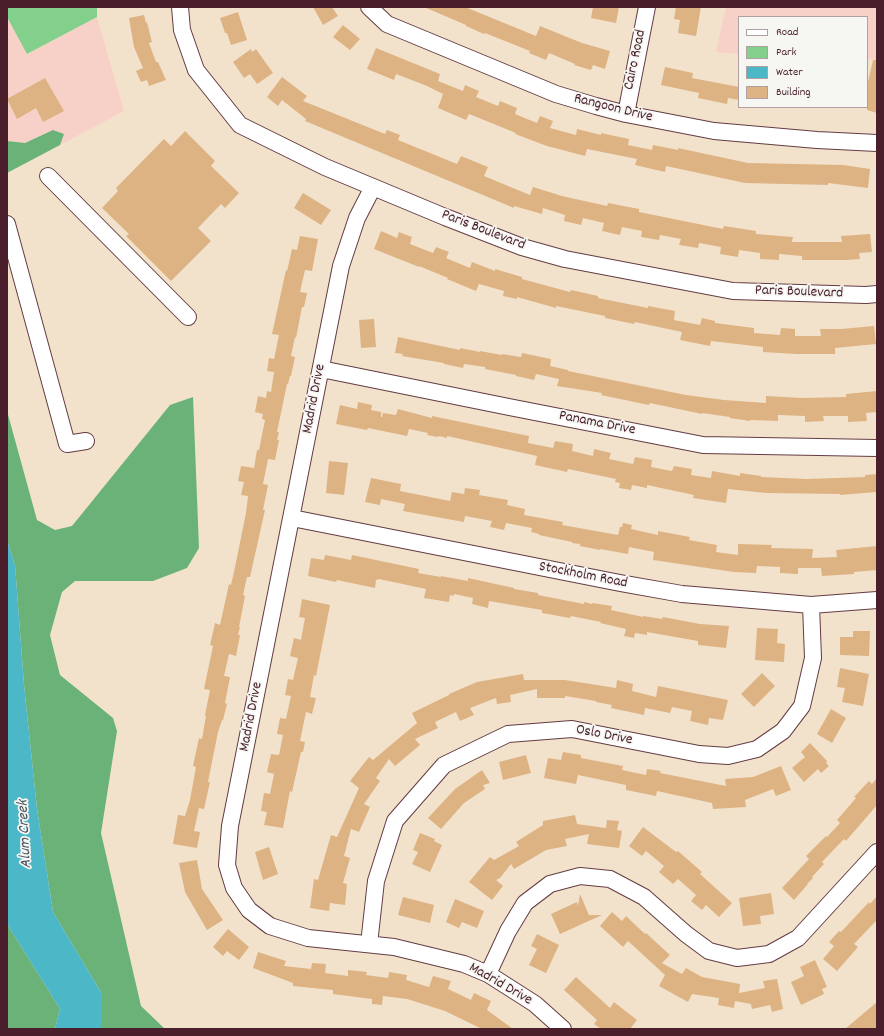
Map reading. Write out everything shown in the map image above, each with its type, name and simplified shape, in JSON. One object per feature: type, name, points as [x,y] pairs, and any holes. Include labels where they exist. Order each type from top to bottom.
[{"type":"street","name":"Paris Boulevard","points":[[180,7],[182,30],[196,70],[240,124],[325,167],[373,187],[522,247],[565,259],[733,292],[877,294]]},
{"type":"street","name":"Rangoon Drive","points":[[369,7],[387,24],[459,55],[556,94],[626,114],[714,131],[817,140],[877,143]]},
{"type":"street","name":"Cairo Road","points":[[626,114],[647,7]]},
{"type":"street","points":[[48,176],[188,317]]},
{"type":"street","name":"Madrid Drive","points":[[373,187],[357,218],[341,266],[230,826],[227,865],[234,888],[249,910],[270,926],[308,938],[394,947],[464,964],[488,974],[535,1004],[563,1029]]},
{"type":"street","points":[[7,224],[67,444],[86,441]]},
{"type":"street","name":"Panama Drive","points":[[321,369],[703,445],[877,448]]},
{"type":"street","name":"Stockholm Road","points":[[292,518],[682,594],[811,605],[877,600]]},
{"type":"street","name":"Oslo Drive","points":[[369,944],[376,881],[395,821],[444,765],[508,734],[572,729],[699,754],[728,756],[757,749],[783,731],[802,706],[813,658],[811,605]]},
{"type":"street","points":[[488,974],[508,931],[525,904],[550,884],[580,876],[610,879],[644,897],[686,934],[709,951],[737,958],[769,954],[798,938],[877,852]]},
{"type":"shaded area","points":[[726,7],[877,7],[877,60],[868,59],[868,16],[738,16],[738,54],[716,52]]},
{"type":"shaded area","points":[[7,17],[28,54],[97,17],[124,111],[60,145],[64,134],[53,130],[25,143],[7,141]]},
{"type":"green space","points":[[7,7],[97,7],[97,17],[27,54],[7,17]]},
{"type":"green space","points":[[53,130],[64,134],[60,145],[7,173],[7,141],[25,143]]},
{"type":"green space","points":[[193,397],[199,548],[187,568],[153,581],[75,581],[62,592],[50,635],[60,675],[113,718],[117,731],[101,833],[141,1006],[165,1029],[102,1029],[102,994],[53,912],[37,809],[24,685],[15,565],[7,540],[7,411],[37,520],[55,530],[72,526],[170,405]]},
{"type":"green space","points":[[7,924],[60,1009],[55,1029],[7,1029]]},
{"type":"water","name":"Alum Creek","points":[[7,540],[15,565],[24,685],[37,809],[53,912],[102,994],[102,1029],[55,1029],[60,1009],[7,924]]},
{"type":"building","points":[[313,7],[332,7],[338,16],[323,25]]},
{"type":"building","points":[[424,7],[465,7],[536,36],[540,26],[582,43],[610,51],[605,69],[593,65],[591,70],[574,65],[575,64],[549,53],[546,60],[529,53],[530,51],[485,33],[484,34]]},
{"type":"building","points":[[593,7],[619,7],[616,23],[591,18]]},
{"type":"building","points":[[676,7],[701,7],[696,36],[678,33],[680,20],[674,19]]},
{"type":"building","points":[[238,12],[247,40],[231,45],[220,18]]},
{"type":"building","points":[[144,15],[152,42],[149,43],[156,62],[158,62],[166,80],[149,86],[147,80],[141,82],[136,71],[143,68],[134,47],[129,18]]},
{"type":"building","points":[[343,25],[360,39],[350,50],[333,37]]},
{"type":"building","points":[[376,48],[440,74],[438,81],[463,91],[465,85],[479,91],[476,97],[498,106],[500,101],[517,108],[515,114],[537,123],[540,116],[553,121],[550,128],[576,135],[577,129],[601,135],[601,133],[629,139],[628,145],[652,150],[653,145],[678,150],[678,148],[748,163],[843,165],[870,169],[868,188],[828,183],[828,185],[745,183],[666,166],[665,172],[635,165],[637,159],[587,149],[585,156],[547,146],[469,114],[466,120],[438,108],[443,94],[427,86],[396,74],[394,80],[367,69]]},
{"type":"building","points":[[251,49],[252,52],[256,49],[273,73],[257,84],[250,74],[244,78],[233,62]]},
{"type":"building","points":[[873,60],[877,60],[877,113],[867,110],[868,82]]},
{"type":"building","points":[[665,67],[693,73],[692,78],[738,87],[738,100],[728,98],[727,104],[698,98],[699,93],[661,85]]},
{"type":"building","points":[[282,77],[307,96],[303,101],[385,134],[387,130],[400,135],[398,140],[457,164],[461,156],[488,167],[484,176],[530,195],[533,187],[562,196],[607,206],[608,203],[639,209],[639,212],[723,229],[724,226],[756,231],[756,234],[793,237],[792,242],[842,242],[841,236],[870,234],[872,252],[859,253],[860,259],[846,260],[802,260],[802,256],[779,254],[779,260],[760,259],[760,253],[739,250],[738,257],[720,254],[721,247],[699,243],[698,248],[679,245],[681,239],[660,235],[659,240],[641,237],[642,231],[622,227],[620,235],[602,231],[604,223],[583,218],[581,225],[564,221],[565,215],[543,208],[542,214],[514,206],[514,208],[305,121],[306,119],[282,100],[278,106],[267,97]]},
{"type":"building","points":[[45,78],[64,111],[43,122],[36,108],[17,119],[7,99]]},
{"type":"building","points":[[185,131],[215,161],[211,166],[239,193],[225,208],[221,204],[198,228],[211,241],[171,281],[126,236],[129,234],[102,208],[118,191],[116,188],[164,139],[171,146]]},
{"type":"building","points":[[303,193],[331,210],[321,225],[294,208]]},
{"type":"building","points":[[381,231],[397,238],[399,232],[412,237],[410,244],[433,253],[436,247],[449,252],[446,258],[470,268],[472,262],[495,271],[495,269],[522,277],[522,279],[570,292],[571,290],[598,296],[598,298],[648,308],[648,306],[675,311],[674,320],[700,325],[702,318],[715,321],[715,323],[754,328],[754,333],[780,335],[781,328],[795,329],[795,336],[821,336],[820,329],[874,326],[876,344],[835,348],[835,354],[796,354],[763,352],[763,347],[711,341],[710,346],[680,340],[682,332],[635,322],[634,324],[605,318],[605,316],[556,306],[556,308],[517,297],[517,299],[503,296],[504,291],[479,284],[476,291],[419,266],[374,249]]},
{"type":"building","points":[[300,236],[318,239],[312,271],[305,270],[300,292],[307,293],[304,307],[302,307],[291,356],[295,357],[291,376],[287,384],[277,432],[279,432],[277,440],[279,440],[275,460],[268,459],[263,484],[268,485],[263,510],[265,510],[250,577],[247,577],[243,595],[245,596],[239,627],[238,635],[240,635],[236,656],[229,654],[224,676],[230,677],[225,703],[227,704],[218,732],[204,809],[199,808],[194,831],[200,832],[197,848],[173,844],[178,815],[185,816],[190,800],[196,767],[193,766],[199,738],[202,739],[210,690],[204,689],[213,646],[210,645],[215,623],[220,625],[229,584],[231,585],[246,513],[248,496],[241,495],[244,482],[238,481],[241,466],[254,468],[257,450],[259,450],[265,420],[262,419],[263,414],[255,412],[258,396],[266,398],[267,391],[271,392],[274,372],[267,371],[269,358],[274,359],[279,335],[272,334],[292,249],[297,250]]},
{"type":"building","points":[[374,319],[376,347],[361,348],[359,320]]},
{"type":"building","points":[[398,337],[460,350],[460,348],[521,357],[522,353],[551,359],[550,366],[568,371],[686,395],[724,400],[766,403],[766,396],[802,398],[846,397],[846,394],[877,391],[877,412],[866,413],[867,421],[848,422],[848,416],[823,416],[824,421],[805,422],[805,416],[778,415],[778,421],[750,421],[702,414],[601,395],[602,393],[557,386],[559,379],[536,374],[534,380],[485,369],[485,367],[464,364],[463,368],[444,363],[402,356],[403,354],[395,353]]},
{"type":"building","points":[[358,402],[372,405],[371,410],[381,412],[381,417],[383,413],[396,415],[398,409],[432,418],[432,416],[529,436],[528,443],[553,448],[555,441],[573,444],[572,451],[593,456],[594,449],[611,453],[609,459],[633,464],[635,457],[652,460],[651,467],[672,471],[674,466],[692,469],[691,475],[711,478],[712,471],[740,476],[740,473],[761,477],[807,479],[865,477],[865,475],[877,474],[877,492],[840,495],[766,493],[728,489],[726,503],[693,498],[694,495],[647,485],[647,488],[632,485],[631,490],[619,488],[620,483],[615,482],[616,479],[568,469],[567,472],[535,465],[537,456],[447,436],[447,438],[427,435],[428,433],[409,429],[407,436],[368,428],[367,430],[336,424],[340,405],[357,409]]},
{"type":"building","points":[[329,461],[348,463],[344,495],[326,493]]},
{"type":"building","points":[[371,478],[401,484],[400,491],[450,501],[452,492],[464,494],[465,488],[480,490],[479,495],[508,500],[507,505],[525,509],[524,515],[563,522],[562,525],[618,535],[620,527],[622,527],[623,523],[632,525],[631,529],[658,535],[658,531],[690,537],[689,540],[717,545],[716,552],[738,555],[738,544],[772,545],[771,548],[813,549],[812,558],[837,557],[836,550],[877,546],[877,570],[854,572],[854,574],[822,576],[821,568],[798,568],[798,574],[780,573],[780,567],[757,566],[756,573],[734,572],[653,560],[654,552],[629,547],[628,554],[600,550],[539,535],[531,532],[532,528],[506,523],[504,530],[490,527],[492,521],[465,516],[464,522],[403,511],[405,504],[381,499],[380,505],[365,502]]},
{"type":"building","points":[[325,555],[351,560],[352,555],[419,569],[418,573],[468,581],[468,578],[538,593],[538,595],[584,604],[584,602],[612,606],[611,610],[643,617],[662,619],[663,617],[700,624],[729,626],[726,648],[698,645],[698,641],[647,632],[647,635],[635,633],[634,638],[624,636],[626,629],[600,623],[601,622],[571,616],[570,618],[542,613],[542,610],[489,601],[488,608],[472,604],[473,598],[454,594],[454,596],[450,595],[449,602],[424,598],[426,589],[379,579],[376,580],[375,588],[308,576],[311,558],[324,560]]},
{"type":"building","points":[[302,599],[330,605],[316,676],[314,675],[310,697],[316,698],[312,714],[306,712],[300,741],[305,742],[303,752],[301,752],[292,792],[290,791],[283,828],[264,825],[267,812],[261,811],[264,793],[270,794],[274,774],[267,772],[271,754],[279,755],[283,735],[277,734],[280,718],[286,719],[291,696],[285,695],[288,679],[293,680],[298,658],[290,656],[294,638],[301,640],[305,618],[299,617]]},
{"type":"building","points":[[757,628],[778,629],[777,643],[785,644],[784,662],[755,660]]},
{"type":"building","points":[[853,631],[870,631],[869,656],[840,655],[840,637],[853,637]]},
{"type":"building","points":[[840,668],[869,674],[863,706],[842,702],[845,688],[837,687]]},
{"type":"building","points":[[762,673],[775,686],[754,707],[741,694]]},
{"type":"building","points":[[523,674],[524,680],[565,680],[616,688],[617,680],[633,684],[632,691],[656,697],[658,686],[728,700],[723,720],[709,718],[708,725],[690,721],[692,711],[672,707],[670,713],[645,708],[644,715],[611,708],[612,705],[596,701],[565,696],[565,698],[537,698],[537,689],[510,695],[511,702],[497,704],[496,698],[470,708],[474,715],[460,721],[456,712],[435,722],[438,728],[415,739],[420,745],[395,766],[389,759],[376,778],[380,781],[364,804],[370,807],[359,832],[351,829],[344,856],[350,858],[343,883],[347,884],[345,905],[330,903],[329,911],[310,908],[314,879],[318,880],[331,835],[337,837],[359,788],[350,781],[369,757],[373,760],[417,723],[412,713],[449,694],[477,682]]},
{"type":"building","points":[[831,709],[846,718],[832,743],[817,734]]},
{"type":"building","points":[[810,743],[827,761],[826,763],[829,766],[821,773],[818,769],[804,782],[792,768],[805,757],[801,752]]},
{"type":"building","points":[[563,752],[581,755],[581,758],[623,766],[622,770],[646,775],[647,769],[661,771],[660,773],[726,786],[725,779],[753,777],[781,766],[791,790],[776,796],[773,789],[745,800],[746,807],[713,809],[712,803],[657,791],[656,796],[626,790],[626,785],[578,775],[576,784],[544,778],[548,758],[561,760]]},
{"type":"building","points":[[526,755],[531,773],[503,780],[499,762]]},
{"type":"building","points":[[482,770],[490,783],[483,785],[485,789],[464,803],[441,829],[428,818],[455,789]]},
{"type":"building","points":[[877,778],[877,805],[846,841],[844,839],[822,862],[824,864],[794,900],[782,888],[809,859],[806,856],[840,823],[837,820],[856,798],[854,797],[869,781],[872,784]]},
{"type":"building","points":[[575,815],[577,824],[606,828],[607,820],[619,821],[617,830],[622,831],[619,848],[587,844],[589,834],[565,839],[567,846],[546,850],[514,869],[511,864],[500,878],[496,880],[503,886],[492,900],[469,882],[490,857],[494,860],[519,846],[516,842],[543,825],[543,821]]},
{"type":"building","points":[[643,827],[676,852],[678,851],[702,872],[700,874],[732,903],[719,917],[706,905],[702,910],[691,901],[696,895],[678,879],[673,884],[659,872],[664,866],[646,851],[642,856],[629,846]]},
{"type":"building","points":[[420,833],[435,839],[434,841],[442,845],[430,872],[412,864],[418,852],[413,850]]},
{"type":"building","points":[[269,847],[278,874],[263,880],[255,852]]},
{"type":"building","points":[[197,860],[202,889],[223,920],[207,930],[185,892],[179,863]]},
{"type":"building","points":[[771,893],[774,914],[760,916],[761,924],[743,926],[739,898]]},
{"type":"building","points":[[580,894],[589,915],[602,915],[560,934],[551,914],[577,902],[578,906]]},
{"type":"building","points":[[877,896],[877,920],[854,944],[858,947],[837,971],[823,959],[834,946],[829,942],[839,931],[841,932],[869,902],[870,904]]},
{"type":"building","points":[[403,897],[434,905],[430,923],[398,915]]},
{"type":"building","points":[[455,899],[484,911],[477,928],[462,922],[459,928],[446,922]]},
{"type":"building","points":[[612,912],[622,921],[626,916],[645,934],[646,933],[670,955],[662,963],[682,974],[686,968],[702,977],[740,984],[739,993],[765,988],[763,981],[777,979],[783,1009],[772,1012],[770,1005],[752,1009],[751,1004],[735,1001],[734,1008],[718,1005],[719,998],[692,994],[688,1002],[659,986],[665,975],[628,941],[623,947],[600,926]]},
{"type":"building","points":[[228,929],[249,947],[239,960],[227,951],[223,956],[213,947]]},
{"type":"building","points":[[537,934],[559,945],[546,973],[529,965],[537,949],[531,946]]},
{"type":"building","points":[[258,952],[286,961],[284,966],[311,969],[312,963],[326,964],[325,973],[348,976],[348,970],[367,972],[366,975],[388,978],[389,972],[407,975],[406,980],[429,987],[433,976],[451,981],[448,989],[471,1000],[474,993],[491,1001],[487,1010],[513,1029],[482,1029],[445,1011],[407,999],[383,996],[382,1005],[372,1004],[372,999],[333,994],[333,990],[293,986],[293,983],[253,968]]},
{"type":"building","points":[[815,960],[827,987],[822,989],[824,994],[801,1005],[791,982],[804,976],[800,967]]},
{"type":"building","points":[[576,977],[610,1008],[614,1002],[637,1020],[630,1029],[601,1029],[594,1024],[597,1020],[564,990]]},
{"type":"building","points":[[877,1002],[877,1029],[845,1029]]}]
